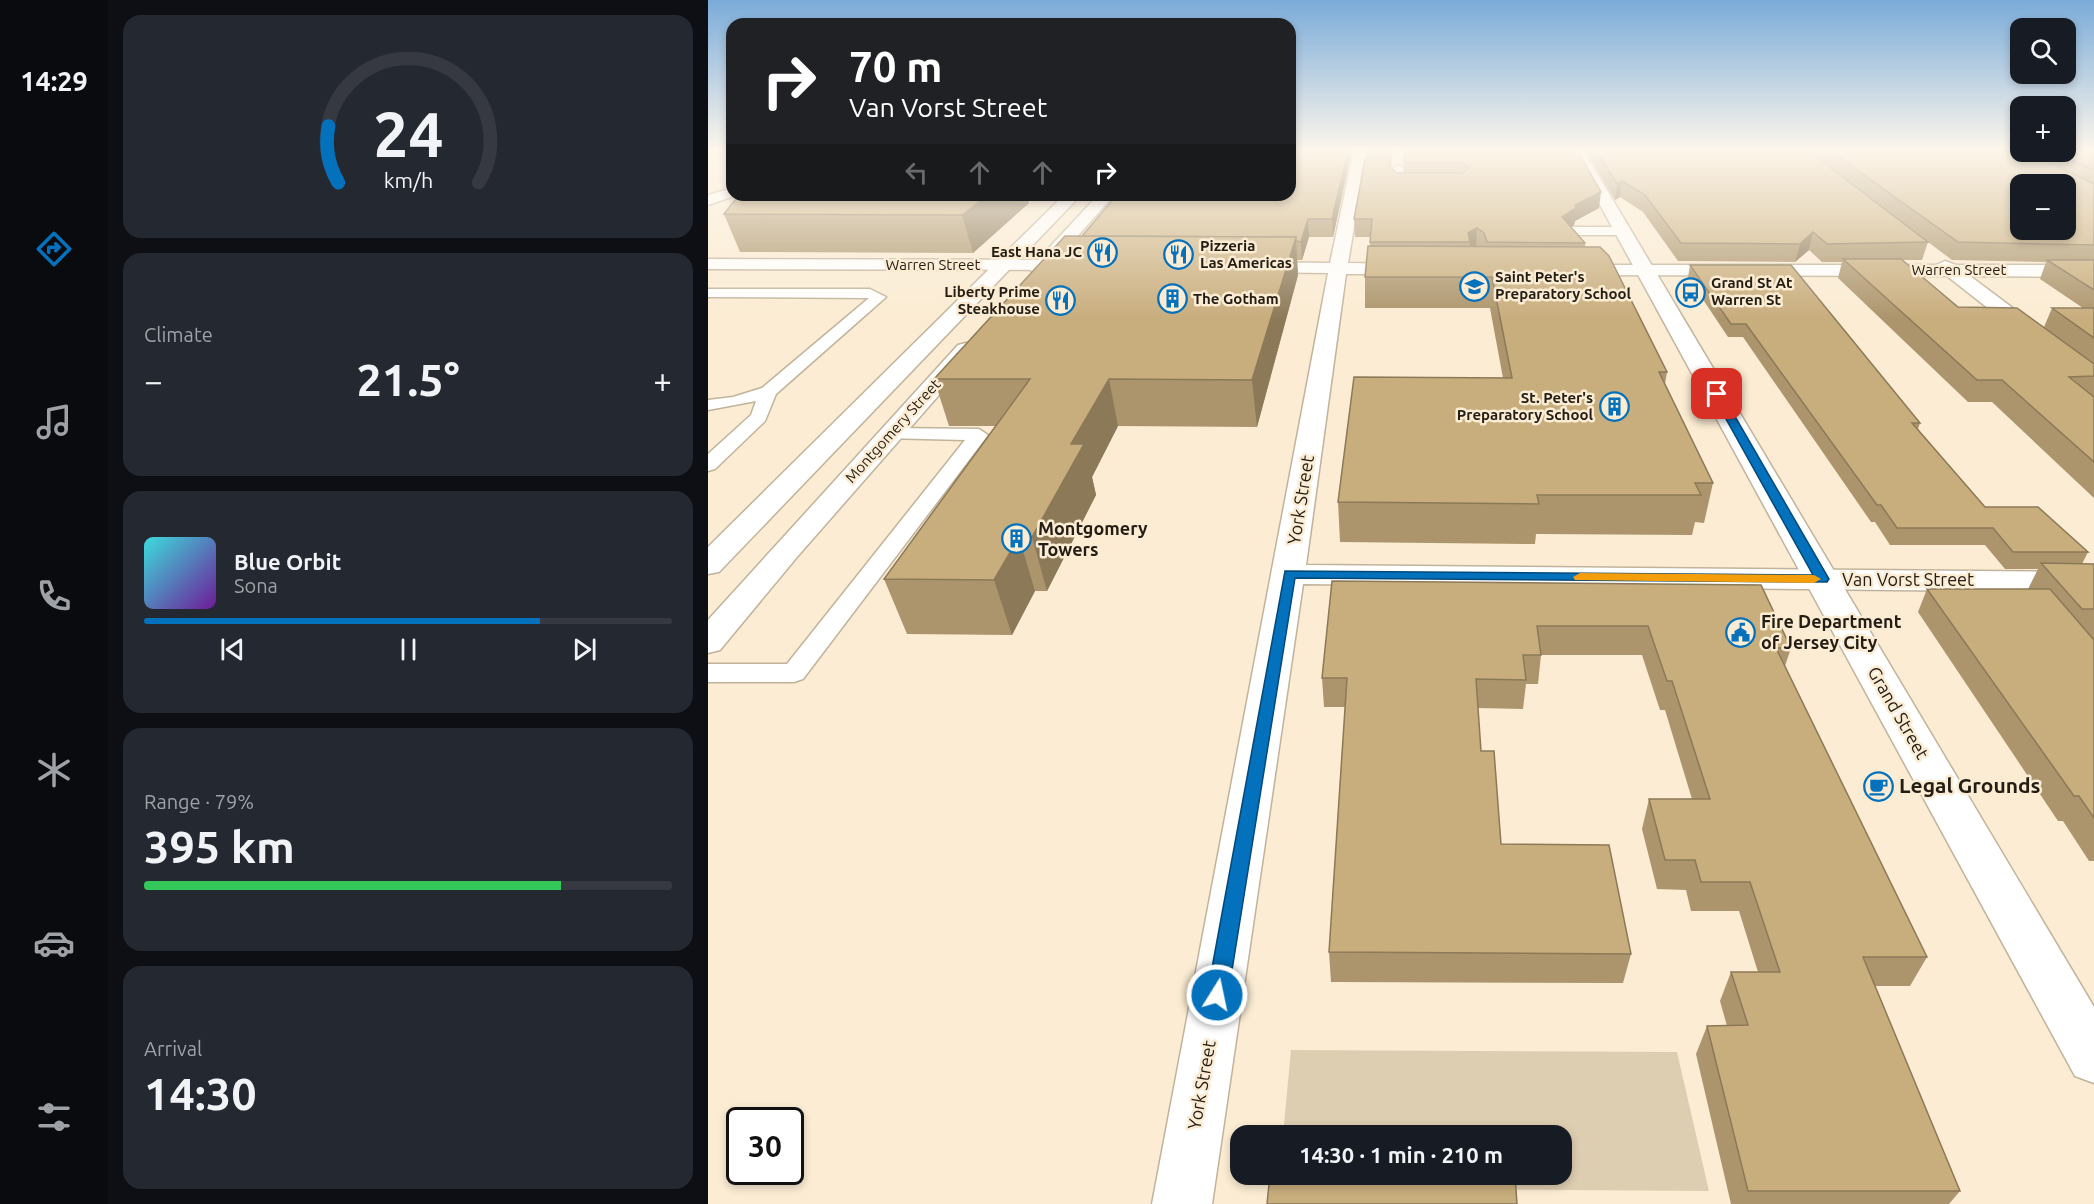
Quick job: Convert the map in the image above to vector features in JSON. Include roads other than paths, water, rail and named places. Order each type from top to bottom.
[{"type":"street","name":"Montgomery Street","points":[[712,551],[1062,206]]},
{"type":"street","points":[[1024,286],[1099,206]]},
{"type":"street","name":"York Street","points":[[1182,1204],[1289,574],[1338,268],[1362,206]]},
{"type":"street","name":"Grand Street","points":[[1609,206],[2094,1057]]},
{"type":"street","points":[[1929,254],[2094,380]]},
{"type":"street","name":"Warren Street","points":[[708,264],[1095,266]]},
{"type":"street","points":[[1234,267],[1425,269]]},
{"type":"street","name":"Warren Street","points":[[1550,269],[2094,271]]},
{"type":"street","name":"Montgomery Street","points":[[708,642],[786,550],[986,327]]},
{"type":"street","points":[[712,551],[786,550]]},
{"type":"street","name":"Van Vorst Street","points":[[1289,574],[2094,582]]},
{"type":"lane","points":[[1571,237],[1574,231],[1623,231]]},
{"type":"lane","points":[[708,294],[870,293],[879,297],[768,392],[735,402],[708,405]]},
{"type":"lane","points":[[708,465],[759,417],[768,392]]},
{"type":"lane","points":[[708,673],[794,672],[979,435],[891,434]]},
{"type":"place","name":"East Hana JC","points":[[1103,252]]},
{"type":"place","name":"Pizzeria Las Americas","points":[[1179,255]]},
{"type":"place","name":"Saint Peter's Preparatory School","points":[[1474,286]]},
{"type":"place","name":"Grand St At Warren St","points":[[1690,292]]},
{"type":"place","name":"The Gotham","points":[[1172,299]]},
{"type":"place","name":"Liberty Prime Steakhouse","points":[[1061,301]]},
{"type":"place","name":"St. Peter's Preparatory School","points":[[1614,407]]},
{"type":"place","name":"Montgomery Towers","points":[[1017,539]]},
{"type":"place","name":"Fire Department of Jersey City","points":[[1740,632]]},
{"type":"place","name":"Legal Grounds","points":[[1878,786]]}]
